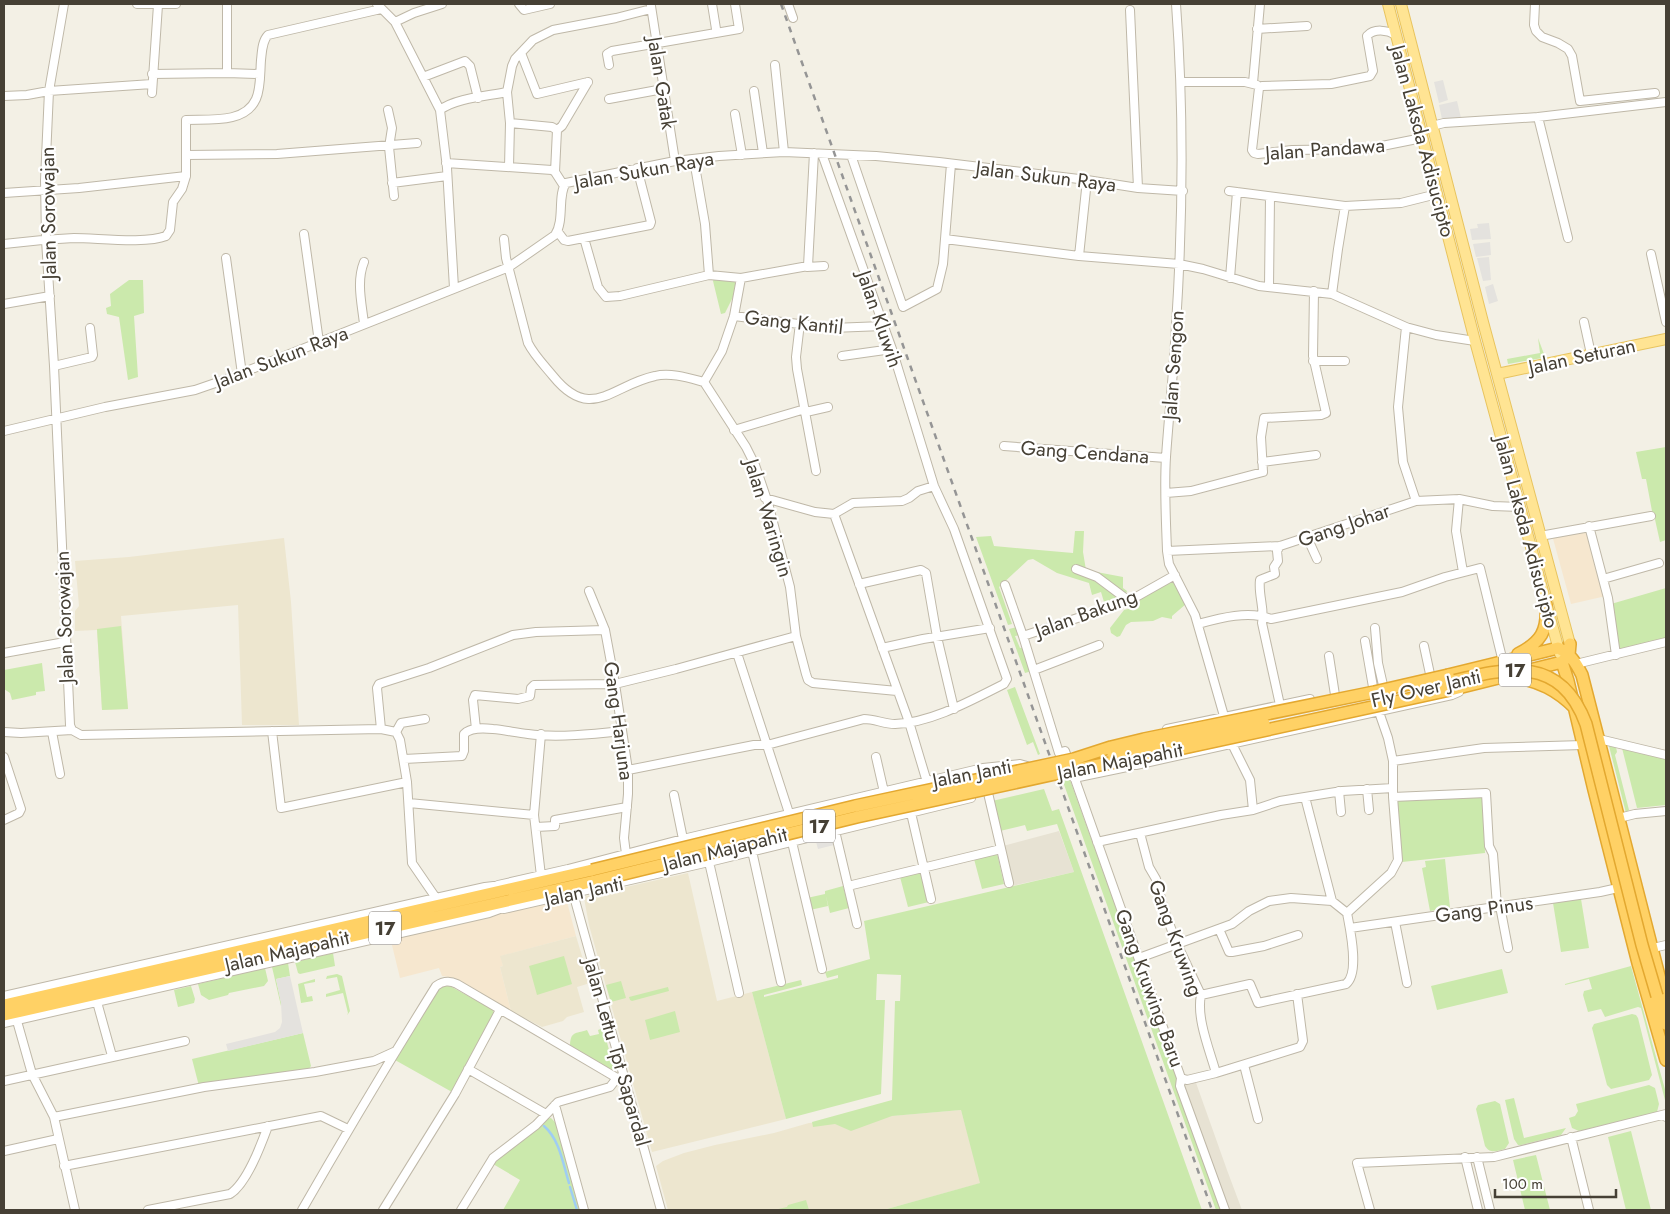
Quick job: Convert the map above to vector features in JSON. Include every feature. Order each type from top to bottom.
[{"type":"highway","points":[[1503,662],[1531,646],[1540,636],[1546,624],[1546,605]]},
{"type":"highway","points":[[1558,648],[1573,661]]},
{"type":"highway","name":"Jalan Majapahit","points":[[1071,762],[1111,747],[1144,739],[1374,692],[1558,648]]},
{"type":"highway","name":"17","points":[[1506,676],[1573,661]]},
{"type":"highway","name":"Jalan Laksda Adisucipto","points":[[1662,999],[1653,948],[1614,799],[1598,739],[1573,661],[1565,669],[1618,888],[1666,1060]]},
{"type":"highway","name":"Fly Over Janti","points":[[1145,748],[1375,700],[1494,672],[1518,670],[1543,675],[1568,692],[1579,707],[1586,724],[1642,945],[1662,999]]},
{"type":"highway","name":"17","points":[[1506,676],[1544,684],[1575,708]]},
{"type":"highway","name":"Jalan Majapahit","points":[[4,1005],[339,924],[526,891],[857,816],[1147,756],[1506,676]]},
{"type":"highway","name":"Jalan Majapahit","points":[[594,876],[855,806],[1145,748]]},
{"type":"highway","points":[[1597,803],[1591,766],[1593,756],[1598,756],[1600,760],[1614,799]]},
{"type":"highway","name":"Jalan Majapahit","points":[[4,1015],[143,987],[414,925],[526,891]]},
{"type":"highway","name":"17","points":[[1662,999],[1666,1024]]},
{"type":"main road","name":"Jalan Laksda Adisucipto","points":[[1388,4],[1475,341],[1558,648]]},
{"type":"main road","name":"Jalan Laksda Adisucipto","points":[[1400,4],[1573,661]]},
{"type":"main road","points":[[1438,198],[1451,198]]},
{"type":"main road","points":[[1442,212],[1454,209]]},
{"type":"main road","name":"Jalan Seturan","points":[[1497,374],[1666,339]]},
{"type":"main road","points":[[1519,503],[1530,495]]},
{"type":"main road","name":"Jalan Laksda Adisucipto","points":[[1540,536],[1546,543],[1573,661]]},
{"type":"street","name":"Jalan Sorowajan","points":[[64,4],[48,91],[46,240],[54,366],[69,721],[72,730]]},
{"type":"street","points":[[138,4],[176,4]]},
{"type":"street","points":[[226,74],[227,4]]},
{"type":"street","points":[[395,22],[414,13],[442,4]]},
{"type":"street","points":[[519,4],[524,10],[550,4]]},
{"type":"street","points":[[712,4],[716,29]]},
{"type":"street","points":[[609,65],[608,52],[739,28],[735,4]]},
{"type":"street","points":[[788,4],[793,18]]},
{"type":"street","name":"Jalan Sengon","points":[[1176,4],[1182,82],[1181,139],[1183,191],[1166,458],[1167,552],[1170,564],[1198,624],[1224,716]]},
{"type":"street","points":[[1253,83],[1260,4]]},
{"type":"street","points":[[1535,4],[1534,25],[1536,30],[1542,37],[1568,49],[1572,56],[1580,100],[1655,93]]},
{"type":"street","points":[[152,93],[158,5]]},
{"type":"street","points":[[510,167],[510,124],[507,92],[512,66],[521,53],[533,40],[553,30],[616,18],[651,6]]},
{"type":"street","name":"Jalan Gatak","points":[[651,6],[675,161]]},
{"type":"street","points":[[4,244],[72,238],[160,238],[166,236],[170,230],[173,202],[182,189],[186,176],[186,120],[229,118],[242,113],[252,106],[256,98],[264,43],[268,34],[379,7],[395,22],[440,110],[446,163],[454,288]]},
{"type":"street","points":[[1130,10],[1138,188]]},
{"type":"street","points":[[1258,29],[1307,26]]},
{"type":"street","points":[[1182,82],[1253,83],[1257,84],[1259,88],[1262,86],[1344,83],[1370,76],[1373,71],[1366,36],[1370,33],[1386,30],[1396,35]]},
{"type":"street","points":[[521,53],[537,94],[588,82],[562,126],[557,130],[555,172]]},
{"type":"street","points":[[423,77],[465,61],[470,66],[478,98]]},
{"type":"street","points":[[775,65],[784,152]]},
{"type":"street","points":[[152,74],[259,74]]},
{"type":"street","points":[[4,96],[152,84]]},
{"type":"street","name":"Jalan Pandawa","points":[[1259,88],[1252,150],[1254,154],[1292,150],[1368,149],[1422,138]]},
{"type":"street","points":[[609,99],[663,89]]},
{"type":"street","points":[[754,91],[763,154]]},
{"type":"street","points":[[440,110],[448,105],[507,92]]},
{"type":"street","points":[[1432,126],[1444,123],[1538,117],[1666,102]]},
{"type":"street","points":[[388,110],[392,128],[389,147],[394,196]]},
{"type":"street","points":[[735,114],[742,155]]},
{"type":"street","points":[[1538,117],[1568,238]]},
{"type":"street","points":[[510,124],[552,127],[557,130]]},
{"type":"street","points":[[186,155],[277,154],[389,147],[417,143]]},
{"type":"street","name":"Jalan Sukun Raya","points":[[4,431],[105,407],[203,388],[509,267],[549,242],[558,232],[566,183],[637,168],[709,157],[784,152],[851,155],[951,164],[1138,188],[1183,191]]},
{"type":"street","points":[[807,266],[818,154]]},
{"type":"street","name":"Jalan Kluwih","points":[[818,154],[884,326],[934,486],[954,529],[990,628]]},
{"type":"street","points":[[851,155],[903,307],[937,289],[943,264],[951,164]]},
{"type":"street","points":[[694,160],[705,224],[710,275]]},
{"type":"street","points":[[446,163],[552,170],[564,186]]},
{"type":"street","points":[[558,232],[564,240],[584,238],[651,224],[637,168]]},
{"type":"street","points":[[4,193],[186,176]]},
{"type":"street","points":[[392,183],[447,176]]},
{"type":"street","points":[[1079,256],[1087,180]]},
{"type":"street","points":[[1230,278],[1233,192],[1345,206],[1401,203],[1438,198]]},
{"type":"street","points":[[1269,287],[1270,197]]},
{"type":"street","points":[[1332,294],[1345,206]]},
{"type":"street","points":[[304,234],[319,342]]},
{"type":"street","points":[[584,238],[598,287],[606,297],[620,296],[710,275],[741,278],[807,266],[824,266]]},
{"type":"street","points":[[504,239],[524,331],[532,352],[567,391],[584,400],[596,399],[656,375],[704,382],[722,351],[734,316],[741,278]]},
{"type":"street","points":[[945,239],[1079,256],[1179,264],[1269,287],[1332,294],[1406,326],[1436,335],[1475,341]]},
{"type":"street","points":[[1651,254],[1666,322]]},
{"type":"street","points":[[226,258],[242,374]]},
{"type":"street","points":[[364,262],[360,274],[364,324]]},
{"type":"street","points":[[1166,493],[1190,491],[1262,472],[1261,437],[1264,418],[1321,415],[1326,413],[1314,361],[1314,291]]},
{"type":"street","points":[[4,304],[50,296]]},
{"type":"street","name":"Gang Kantil","points":[[734,316],[832,328],[884,326]]},
{"type":"street","points":[[1584,322],[1591,354]]},
{"type":"street","points":[[800,323],[796,357],[816,471]]},
{"type":"street","points":[[1406,326],[1398,407],[1399,425],[1403,462],[1416,501]]},
{"type":"street","points":[[54,366],[92,357],[90,328]]},
{"type":"street","points":[[842,356],[892,349]]},
{"type":"street","points":[[1314,361],[1345,361]]},
{"type":"street","name":"Jalan Waringin","points":[[704,382],[755,465],[790,587],[796,636],[808,680],[813,683],[898,691]]},
{"type":"street","points":[[734,430],[805,411],[828,407]]},
{"type":"street","name":"Gang Cendana","points":[[1004,446],[1166,458]]},
{"type":"street","points":[[1262,462],[1316,455]]},
{"type":"street","points":[[765,498],[815,512],[834,514],[853,503],[902,501],[918,491],[934,486]]},
{"type":"street","points":[[1459,499],[1456,531],[1463,572]]},
{"type":"street","name":"Gang Johar","points":[[1167,552],[1280,546],[1300,541],[1416,501],[1459,499],[1492,506],[1519,503]]},
{"type":"street","points":[[834,514],[909,722],[927,782]]},
{"type":"street","points":[[1540,536],[1651,516]]},
{"type":"street","points":[[1590,526],[1608,598],[1616,655]]},
{"type":"street","points":[[1307,537],[1317,559]]},
{"type":"street","points":[[1280,546],[1277,551],[1278,561],[1274,567],[1275,574],[1260,580],[1258,589],[1263,616],[1262,623],[1280,705]]},
{"type":"street","points":[[1603,579],[1659,563]]},
{"type":"street","points":[[1198,624],[1238,616],[1263,616],[1271,619],[1370,600],[1480,568],[1503,662]]},
{"type":"street","points":[[1076,569],[1097,577],[1129,601]]},
{"type":"street","points":[[859,584],[924,570],[937,638],[954,709]]},
{"type":"street","name":"Jalan Bakung","points":[[1023,636],[1129,601],[1175,575]]},
{"type":"street","points":[[1005,585],[1034,670],[1098,645]]},
{"type":"street","name":"Gang Harjuna","points":[[590,591],[605,630],[628,770],[624,838],[626,854]]},
{"type":"street","points":[[628,770],[767,745],[864,720],[871,719],[893,724],[909,722],[954,709],[1006,681],[1007,678],[990,628],[882,648]]},
{"type":"street","points":[[1375,628],[1378,663],[1383,685]]},
{"type":"street","points":[[381,729],[377,688],[382,682],[429,668],[513,635],[536,632],[605,630]]},
{"type":"street","points":[[476,729],[474,696],[518,700],[530,696],[531,688],[534,684],[615,684],[796,636]]},
{"type":"street","points":[[1365,640],[1373,687]]},
{"type":"street","points":[[4,653],[65,642]]},
{"type":"street","points":[[1573,661],[1616,655],[1666,642]]},
{"type":"street","points":[[1424,646],[1430,674]]},
{"type":"street","points":[[737,653],[789,814]]},
{"type":"street","points":[[1329,656],[1335,695]]},
{"type":"street","points":[[1071,762],[1130,737],[1224,716],[1383,685],[1446,670],[1476,668]]},
{"type":"street","name":"Gang Kruwing Baru","points":[[1034,670],[1059,753],[1065,751],[1071,762],[1074,778],[1182,1078],[1180,1086],[1224,1210]]},
{"type":"street","points":[[1074,778],[1452,695],[1481,682]]},
{"type":"street","points":[[1307,700],[1313,727]]},
{"type":"street","points":[[1347,913],[1391,873],[1398,860],[1393,797],[1393,761],[1388,738],[1379,712]]},
{"type":"street","points":[[396,732],[401,723],[425,719]]},
{"type":"street","points":[[4,732],[72,730],[80,735],[381,729],[396,732]]},
{"type":"street","points":[[404,760],[462,756],[464,751],[464,734],[469,730],[476,729],[541,734],[594,734],[622,731]]},
{"type":"street","points":[[272,731],[280,808],[407,782]]},
{"type":"street","points":[[52,732],[60,774]]},
{"type":"street","points":[[396,732],[400,740],[407,782],[412,863],[436,898]]},
{"type":"street","points":[[541,734],[534,815],[541,876]]},
{"type":"street","points":[[1130,737],[1124,740],[1122,744],[1123,754],[1130,762],[1136,765]]},
{"type":"street","points":[[1598,739],[1666,755]]},
{"type":"street","points":[[1232,744],[1250,780],[1253,810]]},
{"type":"street","points":[[1393,761],[1484,748],[1583,745]]},
{"type":"street","points":[[876,756],[884,792]]},
{"type":"street","points":[[4,757],[21,809],[19,813],[4,820]]},
{"type":"street","points":[[1071,762],[1136,765]]},
{"type":"street","name":"Jalan Janti","points":[[414,925],[504,909],[911,813],[998,790],[1022,778],[1029,769],[1027,766],[1020,764],[983,768],[835,802],[541,876],[498,885]]},
{"type":"street","points":[[983,768],[993,778],[992,786],[988,793],[1008,883]]},
{"type":"street","points":[[1098,842],[1221,815],[1253,810],[1280,801],[1339,791],[1393,788]]},
{"type":"street","points":[[1367,789],[1369,810]]},
{"type":"street","points":[[1339,791],[1341,812]]},
{"type":"street","points":[[1393,797],[1486,793],[1489,846],[1508,948]]},
{"type":"street","points":[[674,795],[683,839]]},
{"type":"street","points":[[1305,797],[1332,901]]},
{"type":"street","points":[[835,802],[838,831],[857,924]]},
{"type":"street","points":[[409,803],[534,815]]},
{"type":"street","points":[[536,827],[555,826],[555,820],[627,807]]},
{"type":"street","points":[[1619,818],[1635,814],[1666,811]]},
{"type":"street","points":[[911,813],[932,899]]},
{"type":"street","name":"Gang Kruwing","points":[[1140,833],[1149,867],[1156,879],[1164,910],[1177,944],[1201,995],[1199,1002],[1202,1019],[1216,1073]]},
{"type":"street","points":[[792,842],[822,969]]},
{"type":"street","points":[[848,886],[1001,849]]},
{"type":"street","points":[[752,851],[781,982]]},
{"type":"street","points":[[709,862],[738,993]]},
{"type":"street","points":[[4,996],[339,924],[436,898],[498,885],[526,891]]},
{"type":"street","name":"Gang Pinus","points":[[1350,928],[1618,888]]},
{"type":"street","points":[[504,909],[526,891]]},
{"type":"street","name":"Jalan Lettu Tpt Sapardal","points":[[573,893],[620,1077],[661,1210]]},
{"type":"street","points":[[1139,958],[1232,924],[1249,912],[1269,902],[1291,898],[1332,901],[1347,913],[1353,962],[1352,976],[1346,984],[1258,1003],[1250,984],[1201,995]]},
{"type":"street","points":[[1396,922],[1407,983]]},
{"type":"street","points":[[1218,929],[1229,952],[1264,946],[1298,936]]},
{"type":"street","points":[[1653,948],[1666,945]]},
{"type":"street","points":[[302,1210],[348,1130],[436,986],[440,983],[453,982],[620,1077],[610,1087],[561,1100],[555,1105],[536,1125],[493,1158],[461,1210]]},
{"type":"street","points":[[4,1024],[97,1002],[143,987]]},
{"type":"street","points":[[1182,1078],[1187,1080],[1216,1073],[1287,1052],[1302,1045],[1297,994]]},
{"type":"street","points":[[97,1002],[112,1056]]},
{"type":"street","points":[[383,1210],[455,1094],[500,1010]]},
{"type":"street","points":[[17,1020],[32,1074],[54,1117],[75,1210]]},
{"type":"street","points":[[4,1081],[185,1041]]},
{"type":"street","points":[[54,1117],[204,1087],[314,1072],[374,1061],[396,1051]]},
{"type":"street","points":[[1244,1065],[1258,1119]]},
{"type":"street","points":[[468,1069],[546,1114]]},
{"type":"street","points":[[555,1105],[584,1210]]},
{"type":"street","points":[[1370,1210],[1357,1163],[1494,1157],[1666,1114],[1666,1117]]},
{"type":"street","points":[[64,1166],[322,1116],[348,1130]]},
{"type":"street","points":[[148,1210],[230,1194],[235,1191],[255,1158],[268,1126]]},
{"type":"street","points":[[1571,1137],[1589,1210]]},
{"type":"street","points":[[4,1151],[58,1139]]},
{"type":"street","points":[[1477,1157],[1490,1210]]},
{"type":"street","points":[[1465,1158],[1478,1210]]},
{"type":"shaded area","points":[[1443,80],[1448,100],[1439,103],[1434,82]]},
{"type":"shaded area","points":[[1457,101],[1461,118],[1442,119],[1439,105]]},
{"type":"shaded area","points":[[1489,223],[1491,239],[1472,240],[1470,229],[1478,228],[1477,224]]},
{"type":"shaded area","points":[[1490,242],[1491,255],[1476,257],[1473,244]]},
{"type":"shaded area","points":[[1489,257],[1491,280],[1483,281],[1477,258]]},
{"type":"shaded area","points":[[1493,284],[1498,301],[1489,304],[1485,287]]},
{"type":"shaded area","points":[[1589,529],[1606,596],[1571,604],[1552,535]]},
{"type":"shaded area","points":[[284,538],[291,602],[299,725],[242,725],[238,605],[121,616],[128,709],[102,710],[97,630],[75,631],[75,611],[79,606],[75,561],[129,557]]},
{"type":"shaded area","points":[[1059,831],[1074,872],[1012,886],[1003,846]]},
{"type":"shaded area","points":[[831,834],[834,845],[818,849],[815,838]]},
{"type":"shaded area","points":[[688,873],[717,1001],[752,992],[786,1119],[652,1152],[589,925],[584,898]]},
{"type":"shaded area","points":[[566,898],[576,936],[501,956],[503,966],[500,967],[511,1011],[455,978],[442,976],[439,968],[400,978],[390,937]]},
{"type":"shaded area","points":[[576,936],[590,983],[577,987],[584,1012],[542,1027],[511,1011],[500,967],[503,966],[500,956]]},
{"type":"shaded area","points":[[290,976],[303,1033],[228,1051],[226,1044],[275,1032],[280,1028],[282,1022],[281,1003],[276,979]]},
{"type":"shaded area","points":[[1195,1080],[1242,1210],[1227,1210],[1182,1085]]},
{"type":"shaded area","points":[[961,1110],[981,1183],[887,1210],[668,1210],[656,1166],[663,1161],[684,1153],[774,1133],[809,1123]]},
{"type":"green space","points":[[715,277],[736,279],[733,297],[725,313],[721,314],[713,281]]},
{"type":"green space","points":[[129,280],[143,280],[144,313],[134,316],[138,377],[128,380],[119,317],[107,314],[106,308],[111,306],[110,294]]},
{"type":"green space","points":[[1538,338],[1544,354],[1542,358],[1508,364],[1507,359],[1540,353]]},
{"type":"green space","points":[[1666,447],[1666,540],[1660,542],[1646,479],[1642,479],[1636,452]]},
{"type":"green space","points":[[1075,531],[1084,531],[1083,552],[1086,570],[1123,577],[1123,588],[1127,591],[1123,601],[1117,604],[1114,599],[1104,602],[1101,592],[1092,595],[1089,583],[1057,573],[1033,559],[1028,560],[999,587],[1012,624],[1008,625],[976,537],[991,536],[994,546],[1073,553]]},
{"type":"green space","points":[[1174,578],[1186,604],[1172,616],[1172,619],[1162,617],[1153,621],[1131,622],[1126,625],[1120,636],[1117,637],[1111,633],[1110,628],[1124,610],[1132,608],[1139,603],[1140,599]]},
{"type":"green space","points":[[1666,588],[1666,643],[1617,654],[1611,604]]},
{"type":"green space","points":[[121,626],[128,709],[102,710],[97,629]]},
{"type":"green space","points":[[1017,627],[1020,635],[1015,636],[1020,648],[1024,647],[1032,671],[1025,673],[1009,629]]},
{"type":"green space","points":[[42,663],[45,691],[12,700],[10,693],[4,689],[4,670]]},
{"type":"green space","points":[[1015,687],[1040,754],[1038,755],[1033,742],[1027,745],[1007,690]]},
{"type":"green space","points":[[1609,746],[1616,747],[1617,752],[1615,755],[1629,810],[1626,813]]},
{"type":"green space","points":[[1622,748],[1666,759],[1666,805],[1637,808]]},
{"type":"green space","points":[[1069,777],[1179,1083],[1222,1210],[1216,1210],[1062,779]]},
{"type":"green space","points":[[1044,789],[1052,811],[1059,809],[1202,1210],[887,1210],[980,1183],[961,1110],[892,1116],[851,1131],[835,1124],[813,1127],[812,1122],[892,1100],[895,1001],[900,1001],[901,975],[877,974],[876,1000],[885,1000],[881,1094],[786,1119],[752,992],[801,980],[802,985],[764,995],[764,997],[838,978],[838,975],[827,978],[825,972],[870,959],[864,921],[1074,872],[1057,824],[1027,831],[1025,825],[1000,831],[992,801]]},
{"type":"green space","points":[[1483,797],[1485,853],[1402,862],[1397,801]]},
{"type":"green space","points":[[997,853],[1004,884],[982,889],[974,859]]},
{"type":"green space","points":[[1445,859],[1450,908],[1430,911],[1422,868],[1426,867],[1425,861]]},
{"type":"green space","points":[[922,872],[929,902],[908,907],[900,877]]},
{"type":"green space","points":[[843,886],[849,908],[830,913],[826,896],[828,906],[810,910],[807,898],[825,894],[825,891]]},
{"type":"green space","points":[[1581,899],[1589,948],[1561,952],[1553,903]]},
{"type":"green space","points":[[333,953],[335,966],[298,973],[295,962]]},
{"type":"green space","points":[[564,956],[572,984],[537,995],[529,966]]},
{"type":"green space","points":[[288,963],[290,976],[276,979],[281,1006],[272,967]]},
{"type":"green space","points":[[1631,966],[1666,1093],[1666,1104],[1641,1008],[1638,1007],[1605,1017],[1601,1009],[1588,1012],[1583,995],[1584,991],[1592,989],[1589,979],[1565,985]]},
{"type":"green space","points":[[265,968],[268,981],[264,986],[229,993],[228,995],[209,1000],[201,995],[198,984]]},
{"type":"green space","points":[[1502,969],[1508,993],[1437,1010],[1431,986]]},
{"type":"green space","points":[[337,974],[342,976],[350,1011],[347,1015],[343,993],[326,997],[326,994],[340,990],[337,977],[326,979],[327,976]]},
{"type":"green space","points":[[315,979],[315,982],[304,984],[307,997],[312,996],[313,1001],[301,1003],[298,984]]},
{"type":"green space","points":[[621,981],[626,998],[611,1002],[606,985]]},
{"type":"green space","points":[[448,985],[492,1009],[495,1014],[452,1092],[395,1060],[440,987]]},
{"type":"green space","points":[[191,986],[195,999],[194,1003],[178,1007],[174,990]]},
{"type":"green space","points":[[668,987],[669,991],[632,1001],[629,997]]},
{"type":"green space","points":[[675,1011],[680,1032],[650,1040],[645,1020]]},
{"type":"green space","points":[[1632,1014],[1638,1018],[1652,1075],[1649,1080],[1611,1089],[1607,1085],[1592,1028],[1594,1024]]},
{"type":"green space","points":[[603,1028],[614,1068],[612,1071],[570,1045],[571,1037],[574,1034],[587,1030],[590,1036],[599,1034],[598,1030]]},
{"type":"green space","points":[[303,1033],[311,1066],[308,1070],[200,1090],[192,1059]]},
{"type":"green space","points":[[1649,1085],[1655,1088],[1659,1104],[1657,1112],[1579,1131],[1572,1128],[1569,1118],[1575,1116],[1578,1111],[1576,1104]]},
{"type":"green space","points":[[1514,1098],[1524,1138],[1566,1128],[1561,1135],[1518,1145],[1514,1139],[1505,1100]]},
{"type":"green space","points":[[1495,1101],[1500,1104],[1509,1143],[1505,1149],[1494,1151],[1487,1149],[1485,1146],[1476,1109],[1478,1105]]},
{"type":"green space","points":[[551,1118],[558,1125],[582,1210],[503,1210],[520,1180],[493,1164],[546,1119]]},
{"type":"green space","points":[[1631,1131],[1651,1210],[1626,1210],[1608,1137]]},
{"type":"green space","points":[[1536,1155],[1550,1210],[1525,1210],[1513,1160]]},
{"type":"green space","points":[[806,1200],[809,1210],[774,1210],[787,1207],[788,1205]]},
{"type":"waterway","points":[[544,1126],[554,1138],[563,1160],[569,1183]]},
{"type":"waterway","points":[[570,1187],[577,1210]]},
{"type":"railway","points":[[781,4],[1212,1210]]}]
